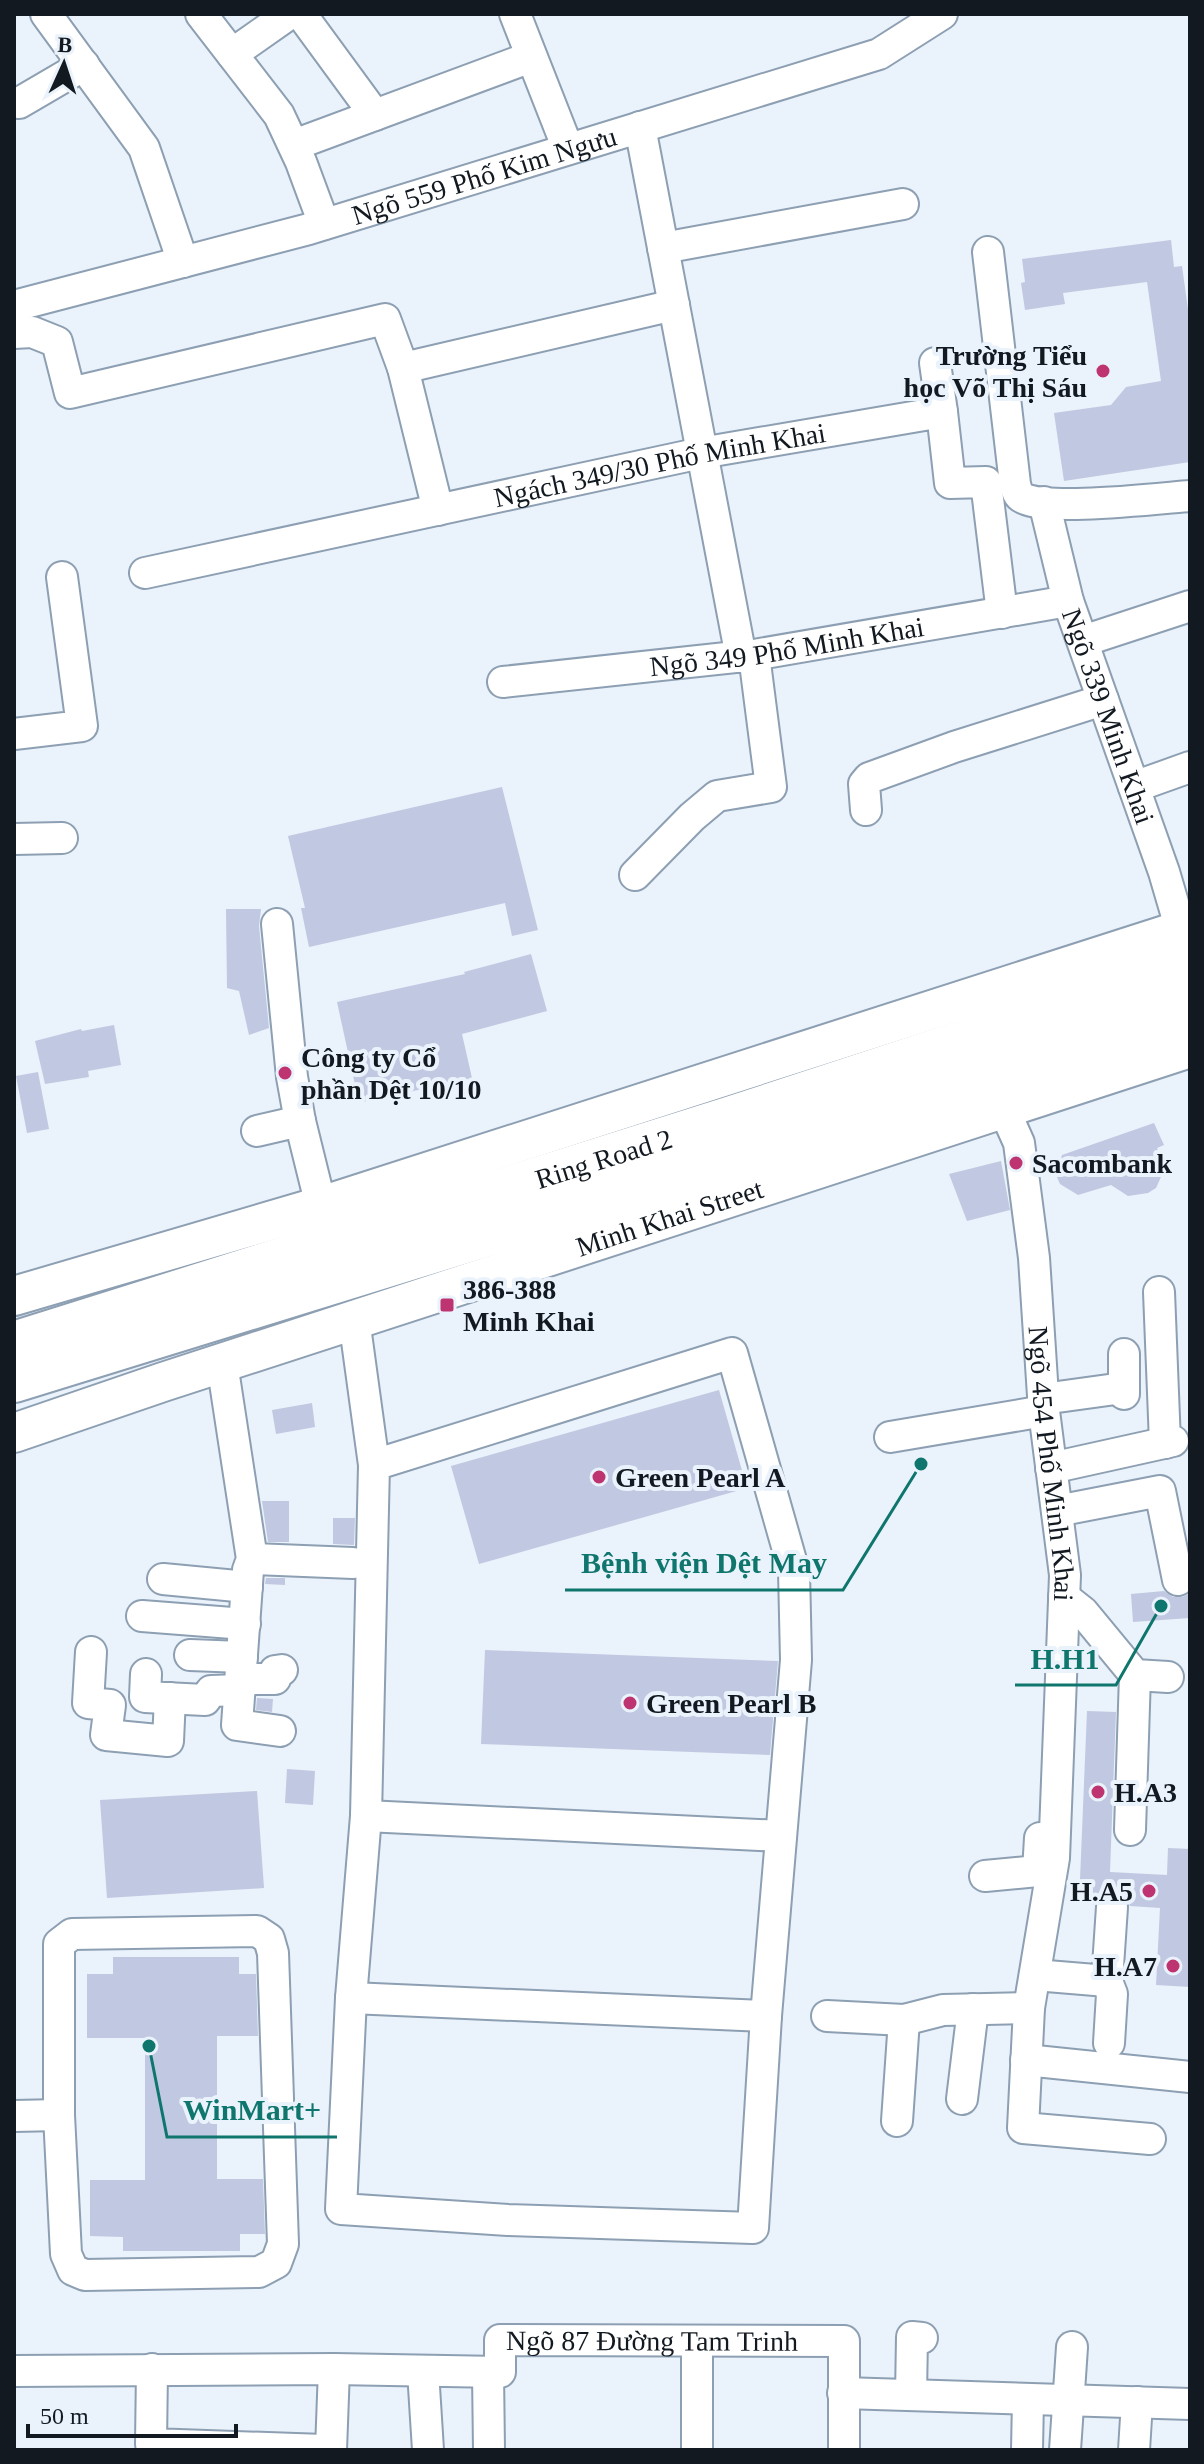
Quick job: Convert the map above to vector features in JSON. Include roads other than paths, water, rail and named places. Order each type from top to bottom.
[{"type":"highway","name":"Ring Road 2","points":[[14,1344],[729,1119],[1188,947]]},
{"type":"highway","name":"Ring Road 2","points":[[14,1380],[578,1206],[1190,1010]]},
{"type":"main road","points":[[14,1296],[1188,947]]},
{"type":"main road","name":"Minh Khai Street","points":[[17,1434],[354,1319],[1190,1048]]},
{"type":"street","points":[[46,14],[144,148],[183,262]]},
{"type":"street","points":[[201,14],[279,115],[294,145],[324,224]]},
{"type":"street","points":[[232,54],[289,14]]},
{"type":"street","points":[[301,14],[375,115]]},
{"type":"street","points":[[515,14],[568,149]]},
{"type":"street","name":"Ngõ 559 Phố Kim Ngưu","points":[[14,306],[324,224],[879,54],[942,14]]},
{"type":"street","points":[[294,145],[531,57]]},
{"type":"street","points":[[19,103],[84,65]]},
{"type":"street","points":[[635,875],[717,796],[771,787],[748,656],[701,453],[640,127]]},
{"type":"street","points":[[663,248],[903,204]]},
{"type":"street","points":[[988,252],[1015,484],[1020,496],[1029,501],[1070,505],[1190,496]]},
{"type":"street","points":[[403,368],[674,305]]},
{"type":"street","points":[[14,333],[32,332],[57,342],[70,393],[385,319],[403,368],[438,510]]},
{"type":"street","points":[[935,363],[950,483],[986,482],[1002,613]]},
{"type":"street","name":"Ngách 349/30 Phố Minh Khai","points":[[145,573],[701,453],[942,412]]},
{"type":"street","name":"Ngõ 339 Minh Khai","points":[[1044,502],[1068,601],[1188,947]]},
{"type":"street","points":[[14,734],[82,726],[62,577]]},
{"type":"street","name":"Ngõ 349 Phố Minh Khai","points":[[503,682],[748,656],[1068,601]]},
{"type":"street","points":[[1083,641],[1190,606]]},
{"type":"street","points":[[866,810],[864,784],[869,778],[954,747],[1103,700]]},
{"type":"street","points":[[1134,787],[1190,767]]},
{"type":"street","points":[[14,839],[62,838]]},
{"type":"street","points":[[277,924],[292,1077],[321,1206]]},
{"type":"street","name":"Ngõ 454 Phố Minh Khai","points":[[1003,1107],[1019,1143],[1034,1258],[1043,1405],[1064,1586],[1054,1858],[1029,2008],[1023,2128],[1150,2139]]},
{"type":"street","points":[[257,1131],[300,1121]]},
{"type":"street","points":[[1051,1468],[1169,1442],[1159,1292]]},
{"type":"street","points":[[354,1319],[374,1465],[366,1816],[351,1998],[341,2209],[508,2220],[753,2228],[766,2016],[796,1660],[794,1571],[732,1353],[374,1465]]},
{"type":"street","points":[[890,1437],[1124,1391],[1124,1354]]},
{"type":"street","points":[[222,1363],[249,1573],[237,1725],[280,1731]]},
{"type":"street","points":[[1057,1511],[1160,1491],[1178,1580]]},
{"type":"street","points":[[163,1579],[353,1563]]},
{"type":"street","points":[[985,1876],[1038,1871],[1053,1592],[1064,1586],[1135,1675],[1130,1830]]},
{"type":"street","points":[[142,1616],[245,1624]]},
{"type":"street","points":[[91,1652],[88,1703],[110,1705],[106,1735],[168,1741],[170,1698]]},
{"type":"street","points":[[190,1655],[241,1675],[275,1679],[275,1671],[282,1670]]},
{"type":"street","points":[[146,1674],[145,1697],[205,1700],[211,1691],[241,1675]]},
{"type":"street","points":[[1135,1675],[1168,1677]]},
{"type":"street","points":[[366,1816],[781,1836]]},
{"type":"street","points":[[1109,2043],[1112,1994],[1107,1981],[1112,1907]]},
{"type":"street","points":[[257,1931],[269,1939],[273,1953],[283,2244],[276,2263],[259,2272],[85,2275],[73,2270],[66,2254],[59,2115],[59,1944],[62,1940],[72,1934],[257,1931]]},
{"type":"street","points":[[1035,1975],[1107,1981]]},
{"type":"street","points":[[351,1998],[766,2016]]},
{"type":"street","points":[[827,2016],[904,2020],[943,2010],[1029,2008]]},
{"type":"street","points":[[962,2099],[973,2009]]},
{"type":"street","points":[[897,2121],[904,2020]]},
{"type":"street","points":[[1026,2060],[1190,2077]]},
{"type":"street","points":[[14,2116],[59,2115]]},
{"type":"street","points":[[911,2395],[912,2337],[922,2338]]},
{"type":"street","name":"Ngõ 87 Đường Tam Trinh","points":[[14,2371],[334,2369],[494,2372],[500,2340],[844,2341],[843,2393]]},
{"type":"street","points":[[697,2341],[697,2450]]},
{"type":"street","points":[[1065,2450],[1072,2347]]},
{"type":"street","points":[[152,2369],[151,2444],[324,2450]]},
{"type":"street","points":[[331,2450],[334,2369]]},
{"type":"street","points":[[423,2371],[428,2450]]},
{"type":"street","points":[[489,2450],[494,2372]]},
{"type":"street","points":[[844,2450],[843,2393],[1190,2404]]},
{"type":"street","points":[[1027,2450],[1028,2399]]},
{"type":"street","points":[[1134,2450],[1137,2402]]},
{"type":"place","name":"Trường Tiểu học Võ Thị Sáu","points":[[1103,371]]},
{"type":"place","name":"Công ty Cổ phần Dệt 10/10","points":[[285,1073]]},
{"type":"place","name":"Sacombank","points":[[1016,1163]]},
{"type":"place","name":"386-388 Minh Khai","points":[[447,1305]]},
{"type":"place","name":"Bệnh viện Dệt May","points":[[921,1464]]},
{"type":"place","name":"Green Pearl A","points":[[599,1477]]},
{"type":"place","name":"H.H1","points":[[1161,1606]]},
{"type":"place","name":"Green Pearl B","points":[[630,1703]]},
{"type":"place","name":"H.A3","points":[[1098,1792]]},
{"type":"place","name":"H.A5","points":[[1149,1891]]},
{"type":"place","name":"H.A7","points":[[1173,1966]]},
{"type":"place","name":"WinMart+","points":[[149,2046]]}]
